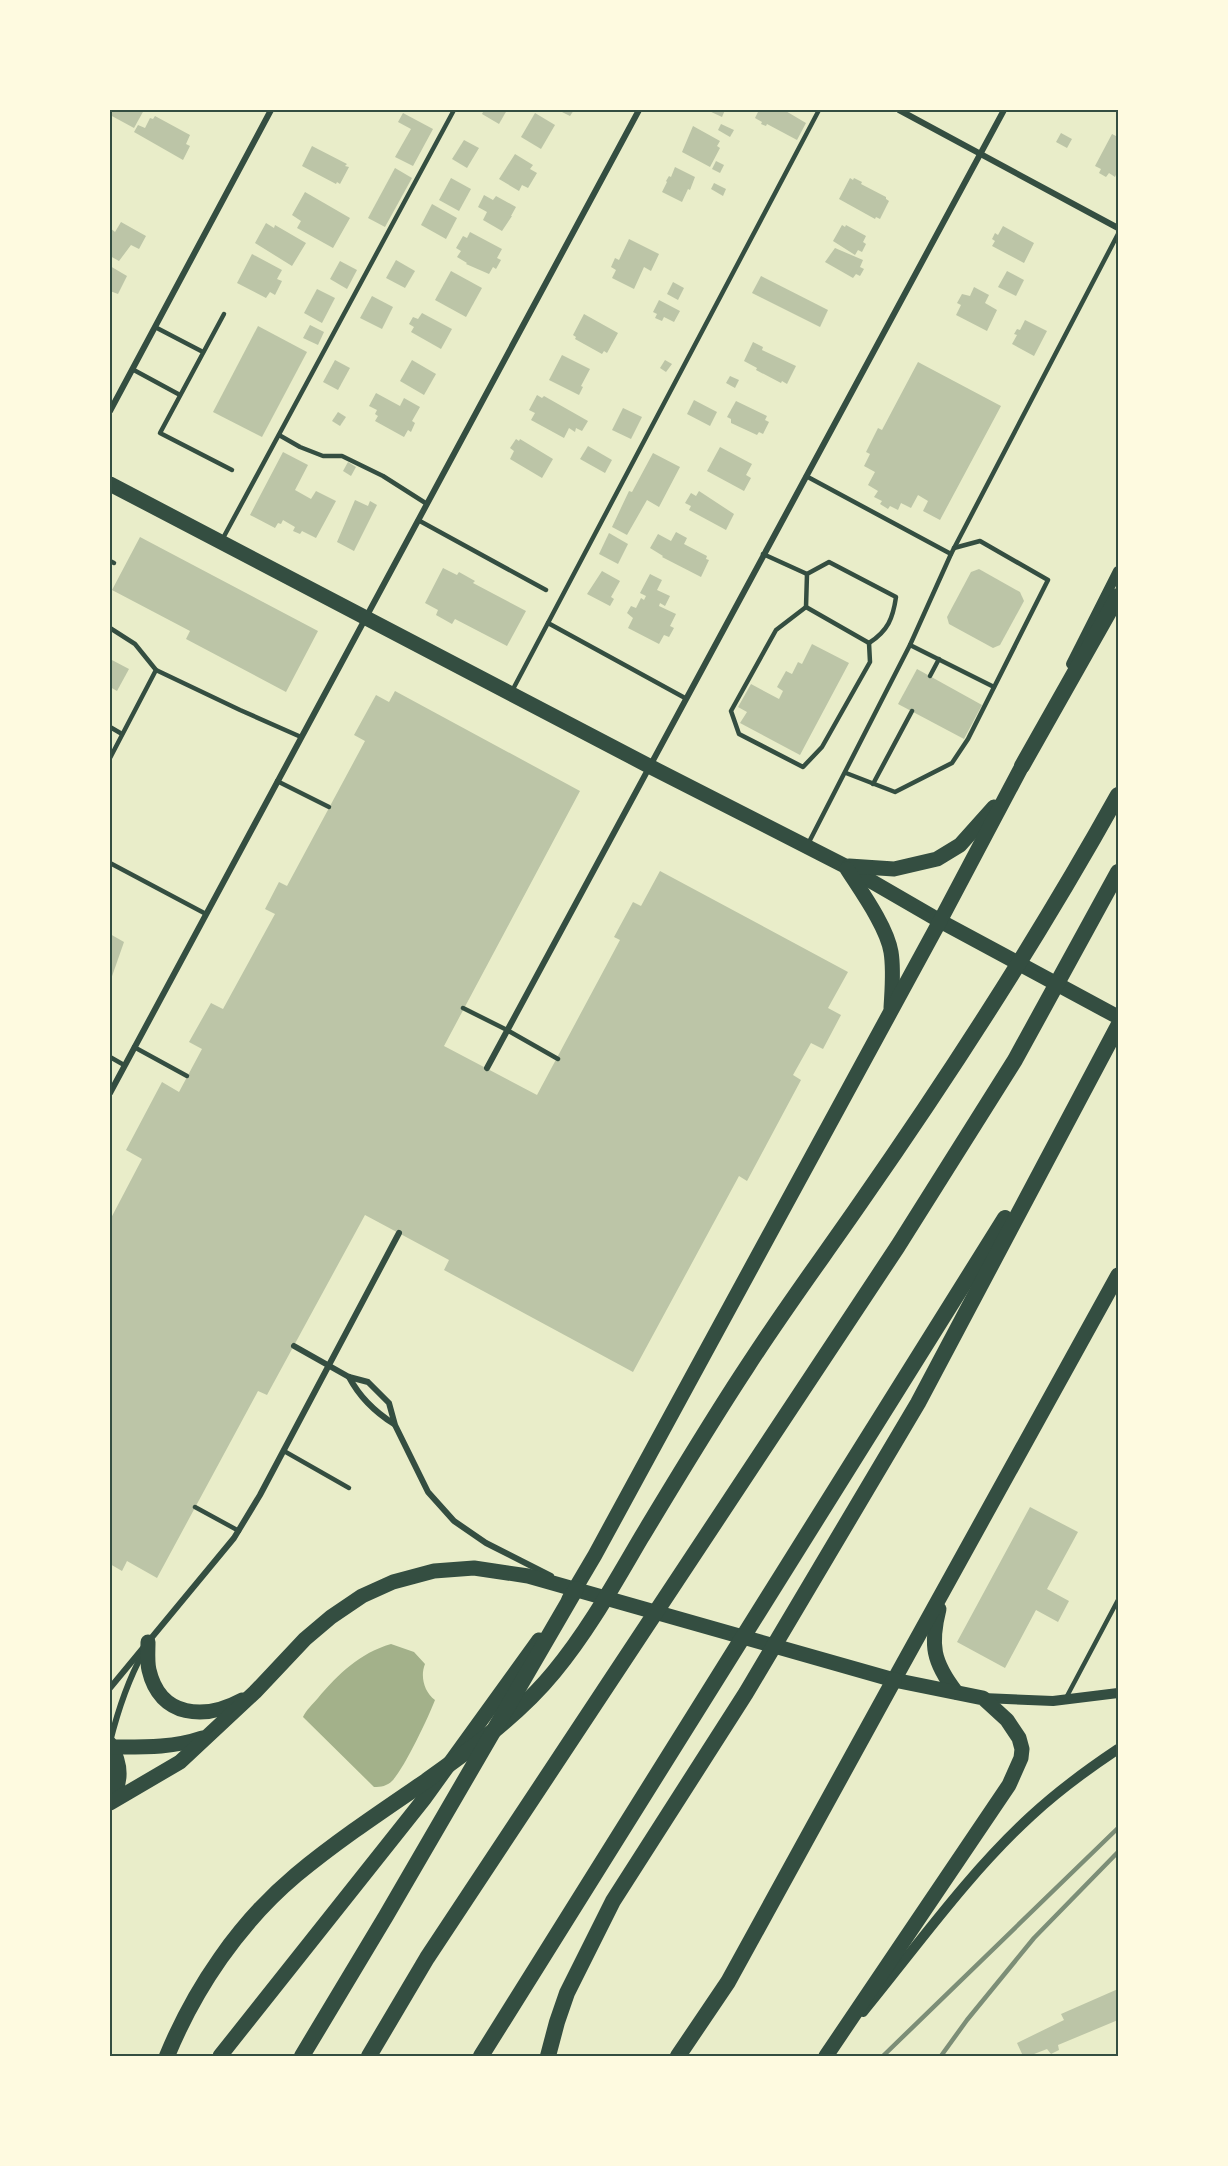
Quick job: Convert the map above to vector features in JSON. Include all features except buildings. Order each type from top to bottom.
[{"type":"highway","points":[[1022,766],[1119,596]]},
{"type":"highway","points":[[167,2056],[201,1986],[258,1913],[293,1878],[326,1851],[495,1731],[524,1706],[553,1674],[582,1636],[717,1411],[791,1299],[860,1205],[974,1035],[1079,865],[1119,795]]},
{"type":"highway","points":[[369,2056],[427,1958],[898,1246],[1015,1060],[1115,879]]},
{"type":"highway","points":[[548,2056],[567,1993],[613,1901],[746,1693],[918,1403],[1119,1026]]},
{"type":"highway","points":[[481,2056],[1083,1093]]},
{"type":"highway","points":[[305,2051],[576,1589]]},
{"type":"highway","points":[[678,2056],[728,1982],[894,1680]]},
{"type":"main road","points":[[110,484],[648,766],[845,866],[940,921],[1119,1017]]},
{"type":"main road","points":[[220,2056],[424,1799],[576,1589],[1022,766]]},
{"type":"main road","points":[[845,866],[894,869],[937,859],[960,845],[977,823],[1005,796]]},
{"type":"main road","points":[[845,866],[872,908],[891,949],[893,967],[891,1011]]},
{"type":"main road","points":[[894,1680],[1119,1275]]},
{"type":"main road","points":[[110,1801],[180,1762],[331,1617],[362,1596],[393,1582],[434,1572],[474,1568],[528,1576],[894,1680],[983,1698],[1015,1729],[1022,1749],[1021,1758],[1009,1785],[827,2056]]},
{"type":"main road","points":[[942,1593],[933,1646],[943,1675],[956,1692]]},
{"type":"main road","points":[[148,1642],[148,1668],[154,1686],[161,1698],[178,1708],[192,1712],[207,1712],[230,1707],[255,1692]]},
{"type":"main road","points":[[110,1801],[119,1781],[120,1767],[110,1744],[187,1743],[210,1735]]},
{"type":"street","points":[[110,411],[271,110]]},
{"type":"street","points":[[110,1093],[639,110]]},
{"type":"street","points":[[898,110],[1119,228]]},
{"type":"street","points":[[487,1068],[1004,110]]},
{"type":"street","points":[[1022,766],[1097,610],[1119,571]]},
{"type":"street","points":[[110,1688],[239,1531],[284,1451],[399,1233]]},
{"type":"street","points":[[294,1346],[349,1377],[368,1382],[389,1403],[395,1425],[428,1491],[454,1521],[486,1543],[576,1589]]},
{"type":"street","points":[[349,1377],[357,1392],[377,1414],[395,1425]]},
{"type":"street","points":[[110,1744],[120,1701],[148,1642]]},
{"type":"street","points":[[983,1698],[1065,1701],[1119,1693]]},
{"type":"street","points":[[827,2056],[956,1897],[992,1857],[1031,1817],[1088,1769],[1119,1749]]},
{"type":"lane","points":[[221,542],[454,110]]},
{"type":"lane","points":[[511,694],[819,110]]},
{"type":"lane","points":[[807,846],[910,645],[954,548],[1119,234]]},
{"type":"lane","points":[[224,314],[160,433],[232,470]]},
{"type":"lane","points":[[155,327],[203,352]]},
{"type":"lane","points":[[132,369],[180,395]]},
{"type":"lane","points":[[279,435],[322,456],[342,456],[383,476],[427,504]]},
{"type":"lane","points":[[806,476],[951,554]]},
{"type":"lane","points":[[418,520],[546,590]]},
{"type":"lane","points":[[846,773],[895,792],[952,763],[968,739],[1048,580],[980,541],[954,548]]},
{"type":"lane","points":[[764,554],[807,574]]},
{"type":"lane","points":[[807,574],[829,562],[896,597],[893,615],[887,628],[869,643]]},
{"type":"lane","points":[[806,608],[807,574]]},
{"type":"lane","points":[[806,608],[776,630],[731,711],[739,735],[803,767],[822,747],[870,662],[869,643]]},
{"type":"lane","points":[[806,608],[869,643]]},
{"type":"lane","points":[[548,623],[685,698]]},
{"type":"lane","points":[[110,628],[135,644],[156,670],[301,737]]},
{"type":"lane","points":[[910,645],[994,687]]},
{"type":"lane","points":[[930,676],[939,659]]},
{"type":"lane","points":[[110,758],[156,670]]},
{"type":"lane","points":[[873,784],[912,711]]},
{"type":"lane","points":[[110,728],[122,734]]},
{"type":"lane","points":[[277,781],[329,807]]},
{"type":"lane","points":[[110,863],[206,914]]},
{"type":"lane","points":[[463,1008],[558,1059]]},
{"type":"lane","points":[[134,1047],[187,1076]]},
{"type":"lane","points":[[110,1057],[124,1065]]},
{"type":"lane","points":[[284,1451],[349,1488]]},
{"type":"lane","points":[[195,1507],[239,1531]]},
{"type":"lane","points":[[1065,1701],[1119,1600]]},
{"type":"shaded area","points":[[391,1644],[414,1652],[425,1664],[424,1684],[428,1693],[435,1700],[416,1742],[397,1775],[388,1784],[374,1787],[303,1717],[350,1665],[369,1653]]},
{"type":"railway","points":[[883,2056],[1118,1828]]},
{"type":"railway","points":[[941,2056],[967,2020],[1034,1938],[1118,1852]]}]
